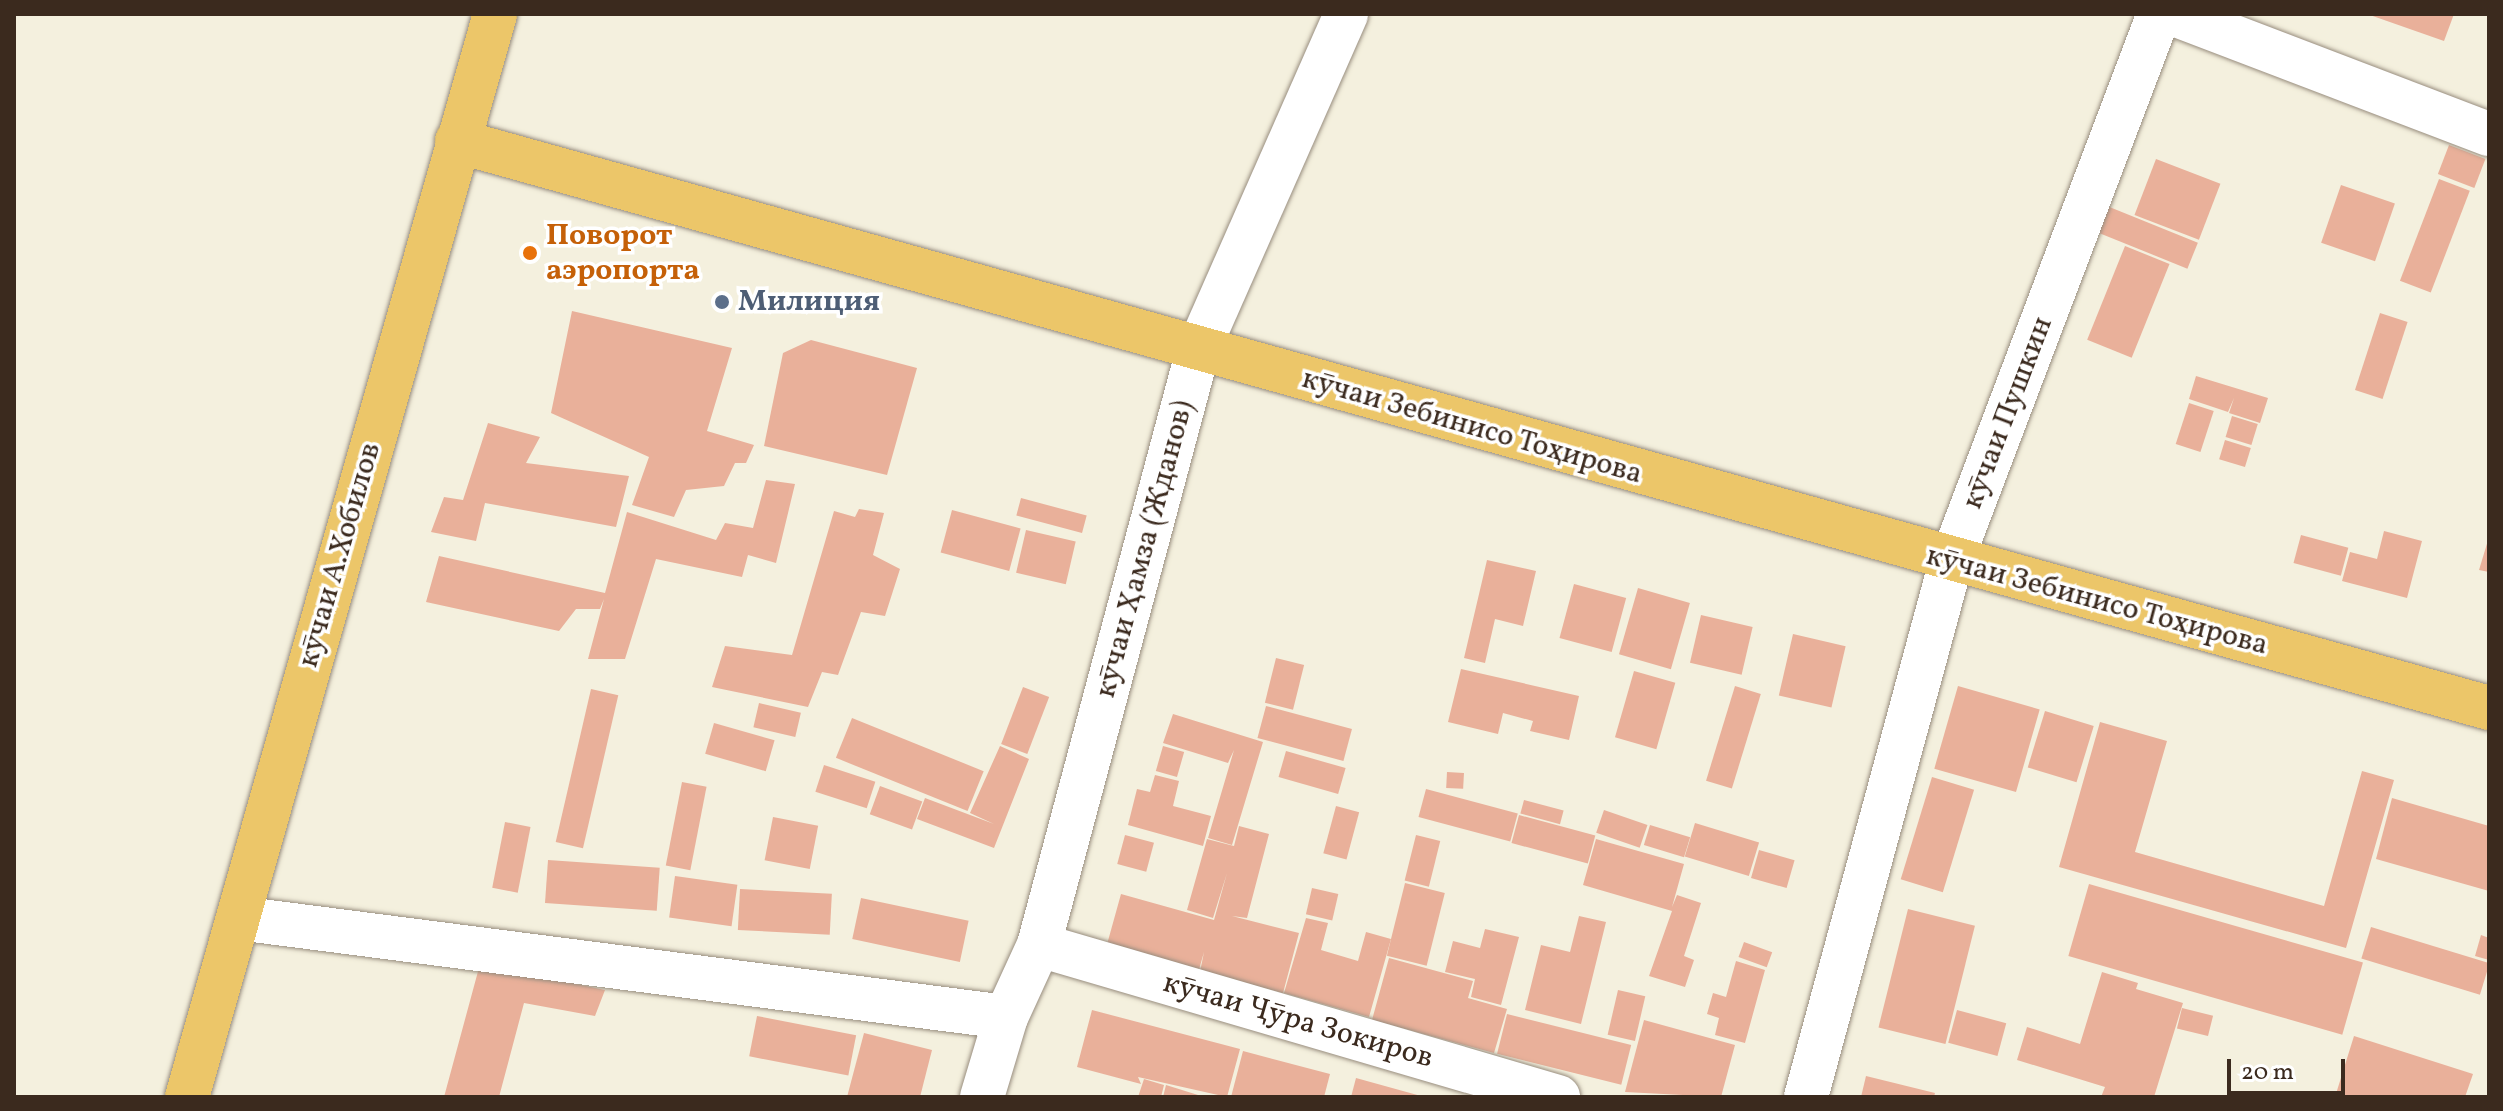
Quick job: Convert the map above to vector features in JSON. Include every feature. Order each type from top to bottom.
[{"type":"main road","name":"кӯчаи А.Хобилов","points":[[187,1097],[495,14]]},
{"type":"main road","name":"кӯчаи Зебинисо Тоҳирова","points":[[457,141],[1951,562],[2489,708]]},
{"type":"street","name":"кӯчаи Ҳамза (Жданов)","points":[[982,1097],[1006,1017],[1039,945],[1198,350],[1346,14]]},
{"type":"street","name":"кӯчаи Пушкин","points":[[1806,1097],[1951,562],[2159,14]]},
{"type":"street","points":[[2174,14],[2489,134]]},
{"type":"street","points":[[238,918],[1006,1017]]},
{"type":"street","name":"кӯчаи Ҷӯра Зокиров","points":[[1039,945],[1558,1097]]},
{"type":"building","points":[[2367,14],[2454,14],[2444,41]]},
{"type":"building","points":[[2449,145],[2485,159],[2474,188],[2438,174]]},
{"type":"building","points":[[2156,159],[2220,184],[2199,240],[2134,215]]},
{"type":"building","points":[[2439,179],[2470,191],[2431,293],[2400,281]]},
{"type":"building","points":[[2341,185],[2395,204],[2375,261],[2321,243]]},
{"type":"building","points":[[2107,206],[2198,243],[2187,269],[2097,232]]},
{"type":"building","points":[[2125,246],[2170,264],[2132,358],[2087,340]]},
{"type":"building","points":[[572,311],[732,348],[707,431],[754,445],[746,463],[735,463],[724,486],[686,490],[674,517],[632,505],[649,457],[551,413]]},
{"type":"building","points":[[2380,313],[2408,322],[2383,399],[2355,390]]},
{"type":"building","points":[[811,340],[917,368],[887,475],[764,446],[783,353]]},
{"type":"building","points":[[2196,376],[2268,398],[2260,423],[2229,413],[2234,398],[2228,412],[2189,399]]},
{"type":"building","points":[[2189,403],[2214,411],[2200,452],[2176,444]]},
{"type":"building","points":[[2232,416],[2258,424],[2251,445],[2226,437]]},
{"type":"building","points":[[488,423],[540,437],[526,463],[629,476],[616,527],[485,503],[476,541],[431,532],[444,497],[463,500]]},
{"type":"building","points":[[2225,440],[2251,448],[2245,467],[2219,459]]},
{"type":"building","points":[[766,480],[795,484],[776,563],[748,555],[742,577],[656,559],[625,659],[588,659],[604,599],[600,609],[576,609],[559,631],[426,602],[439,556],[605,593],[627,512],[716,540],[725,523],[753,528]]},
{"type":"building","points":[[1021,498],[1087,516],[1082,533],[1016,515]]},
{"type":"building","points":[[859,509],[884,513],[873,555],[900,569],[885,616],[861,612],[838,675],[822,672],[808,707],[712,687],[725,646],[792,655],[834,511],[855,517]]},
{"type":"building","points":[[952,510],[1021,528],[1009,571],[941,553]]},
{"type":"building","points":[[1026,530],[1076,541],[1066,584],[1016,573]]},
{"type":"building","points":[[2384,531],[2422,541],[2407,598],[2342,581],[2350,552],[2377,559]]},
{"type":"building","points":[[2301,535],[2348,548],[2341,576],[2293,563]]},
{"type":"building","points":[[2489,537],[2489,572],[2479,570]]},
{"type":"building","points":[[1487,560],[1536,571],[1523,626],[1495,619],[1485,663],[1464,658]]},
{"type":"building","points":[[1574,584],[1626,598],[1612,652],[1560,638]]},
{"type":"building","points":[[1638,588],[1690,603],[1671,669],[1619,654]]},
{"type":"building","points":[[1701,615],[1753,627],[1742,675],[1690,663]]},
{"type":"building","points":[[1793,634],[1846,646],[1831,708],[1779,695]]},
{"type":"building","points":[[1276,658],[1304,665],[1293,710],[1265,703]]},
{"type":"building","points":[[1461,669],[1579,696],[1569,740],[1530,731],[1533,721],[1503,713],[1498,734],[1448,722]]},
{"type":"building","points":[[1634,671],[1675,683],[1656,749],[1615,737]]},
{"type":"building","points":[[1735,686],[1761,694],[1732,789],[1706,781]]},
{"type":"building","points":[[1958,686],[2040,709],[2016,792],[1934,769]]},
{"type":"building","points":[[1023,687],[1049,697],[1027,754],[1001,744]]},
{"type":"building","points":[[591,689],[618,695],[583,848],[556,842]]},
{"type":"building","points":[[759,703],[801,713],[795,737],[753,727]]},
{"type":"building","points":[[1266,706],[1352,729],[1343,761],[1257,738]]},
{"type":"building","points":[[2045,711],[2094,726],[2077,782],[2028,767]]},
{"type":"building","points":[[1173,714],[1263,742],[1232,845],[1208,838],[1234,750],[1228,763],[1163,743]]},
{"type":"building","points":[[852,718],[984,771],[968,811],[836,758]]},
{"type":"building","points":[[2100,722],[2167,741],[2135,852],[2324,906],[2362,771],[2394,780],[2346,948],[2059,867]]},
{"type":"building","points":[[714,723],[775,740],[766,771],[705,754]]},
{"type":"building","points":[[1000,746],[1029,759],[994,848],[917,819],[925,798],[994,824],[970,813]]},
{"type":"building","points":[[1163,746],[1184,752],[1177,777],[1156,771]]},
{"type":"building","points":[[1286,751],[1346,768],[1338,794],[1279,777]]},
{"type":"building","points":[[824,765],[875,782],[867,808],[815,792]]},
{"type":"building","points":[[1447,772],[1464,773],[1463,789],[1446,788]]},
{"type":"building","points":[[1155,775],[1179,781],[1173,806],[1211,816],[1203,846],[1128,825],[1137,789],[1150,792]]},
{"type":"building","points":[[1932,777],[1974,790],[1943,892],[1901,879]]},
{"type":"building","points":[[682,782],[707,787],[690,870],[666,865]]},
{"type":"building","points":[[880,786],[922,801],[912,830],[870,814]]},
{"type":"building","points":[[1426,789],[1518,814],[1510,842],[1418,817]]},
{"type":"building","points":[[2392,798],[2489,826],[2489,891],[2376,859]]},
{"type":"building","points":[[1524,800],[1564,811],[1560,824],[1520,814]]},
{"type":"building","points":[[1336,806],[1359,812],[1347,860],[1323,853]]},
{"type":"building","points":[[1604,810],[1647,825],[1640,848],[1596,833]]},
{"type":"building","points":[[1519,815],[1595,835],[1588,863],[1511,843]]},
{"type":"building","points":[[773,817],[818,826],[810,869],[765,860]]},
{"type":"building","points":[[505,822],[531,827],[518,893],[492,888]]},
{"type":"building","points":[[1695,823],[1759,843],[1749,876],[1685,856]]},
{"type":"building","points":[[1650,825],[1690,837],[1684,857],[1644,845]]},
{"type":"building","points":[[1239,826],[1269,834],[1247,918],[1232,916],[1299,933],[1283,993],[1200,972],[1204,952],[1198,973],[1106,948],[1121,894],[1214,920],[1227,873],[1213,918],[1187,910],[1207,839],[1234,846]]},
{"type":"building","points":[[1125,835],[1154,843],[1146,872],[1117,864]]},
{"type":"building","points":[[1416,835],[1440,841],[1429,887],[1405,881]]},
{"type":"building","points":[[1596,839],[1684,864],[1672,907],[1677,895],[1701,903],[1684,956],[1694,960],[1685,987],[1649,976],[1672,911],[1583,885]]},
{"type":"building","points":[[1759,850],[1795,860],[1787,888],[1751,878]]},
{"type":"building","points":[[548,860],[660,868],[657,911],[545,903]]},
{"type":"building","points":[[675,876],[737,885],[732,926],[669,918]]},
{"type":"building","points":[[1405,883],[1445,893],[1427,966],[1387,956]]},
{"type":"building","points":[[2089,884],[2363,963],[2342,1035],[2068,956]]},
{"type":"building","points":[[1312,888],[1338,894],[1332,920],[1306,914]]},
{"type":"building","points":[[740,889],[832,894],[830,935],[738,930]]},
{"type":"building","points":[[861,898],[969,921],[960,962],[852,939]]},
{"type":"building","points":[[1908,909],[1975,926],[1945,1044],[1878,1027]]},
{"type":"building","points":[[1579,916],[1606,922],[1581,1024],[1525,1010],[1541,945],[1570,952]]},
{"type":"building","points":[[1306,918],[1328,923],[1321,950],[1358,961],[1366,932],[1391,939],[1369,1017],[1284,993]]},
{"type":"building","points":[[2371,927],[2489,963],[2480,995],[2361,959]]},
{"type":"building","points":[[1485,929],[1519,937],[1501,1005],[1471,997],[1475,979],[1445,972],[1453,941],[1480,948]]},
{"type":"building","points":[[2481,935],[2489,938],[2489,960],[2475,956]]},
{"type":"building","points":[[1744,942],[1772,952],[1767,967],[1739,957]]},
{"type":"building","points":[[1389,958],[1473,981],[1468,998],[1507,1009],[1494,1053],[1372,1020]]},
{"type":"building","points":[[1736,961],[1765,970],[1745,1043],[1715,1035],[1719,1018],[1707,1014],[1713,993],[1726,997]]},
{"type":"building","points":[[480,964],[605,990],[595,1016],[524,1003],[499,1097],[444,1097]]},
{"type":"building","points":[[2102,972],[2138,983],[2136,989],[2183,1003],[2154,1097],[2101,1097],[2105,1087],[2017,1060],[2027,1027],[2080,1044]]},
{"type":"building","points":[[1618,990],[1645,996],[1635,1041],[1608,1035]]},
{"type":"building","points":[[2182,1008],[2213,1016],[2208,1036],[2177,1028]]},
{"type":"building","points":[[1092,1010],[1240,1049],[1227,1097],[1138,1077],[1141,1084],[1077,1067]]},
{"type":"building","points":[[1957,1010],[2006,1023],[1997,1056],[1948,1043]]},
{"type":"building","points":[[1507,1014],[1631,1045],[1621,1085],[1497,1054]]},
{"type":"building","points":[[757,1016],[856,1035],[848,1076],[749,1056]]},
{"type":"building","points":[[1644,1020],[1735,1045],[1721,1097],[1625,1092]]},
{"type":"building","points":[[864,1033],[932,1050],[920,1097],[847,1097]]},
{"type":"building","points":[[2354,1036],[2473,1074],[2465,1097],[2335,1097]]},
{"type":"building","points":[[1243,1051],[1330,1074],[1324,1097],[1231,1097]]},
{"type":"building","points":[[1866,1076],[1935,1093],[1934,1097],[1861,1097]]},
{"type":"building","points":[[1356,1078],[1421,1096],[1421,1097],[1351,1097]]},
{"type":"building","points":[[1144,1079],[1164,1085],[1161,1097],[1138,1097]]},
{"type":"building","points":[[1166,1085],[1198,1095],[1163,1097]]},
{"type":"place","name":"Поворот аэропорта","points":[[530,253]]},
{"type":"place","name":"Милиция","points":[[722,302]]}]
